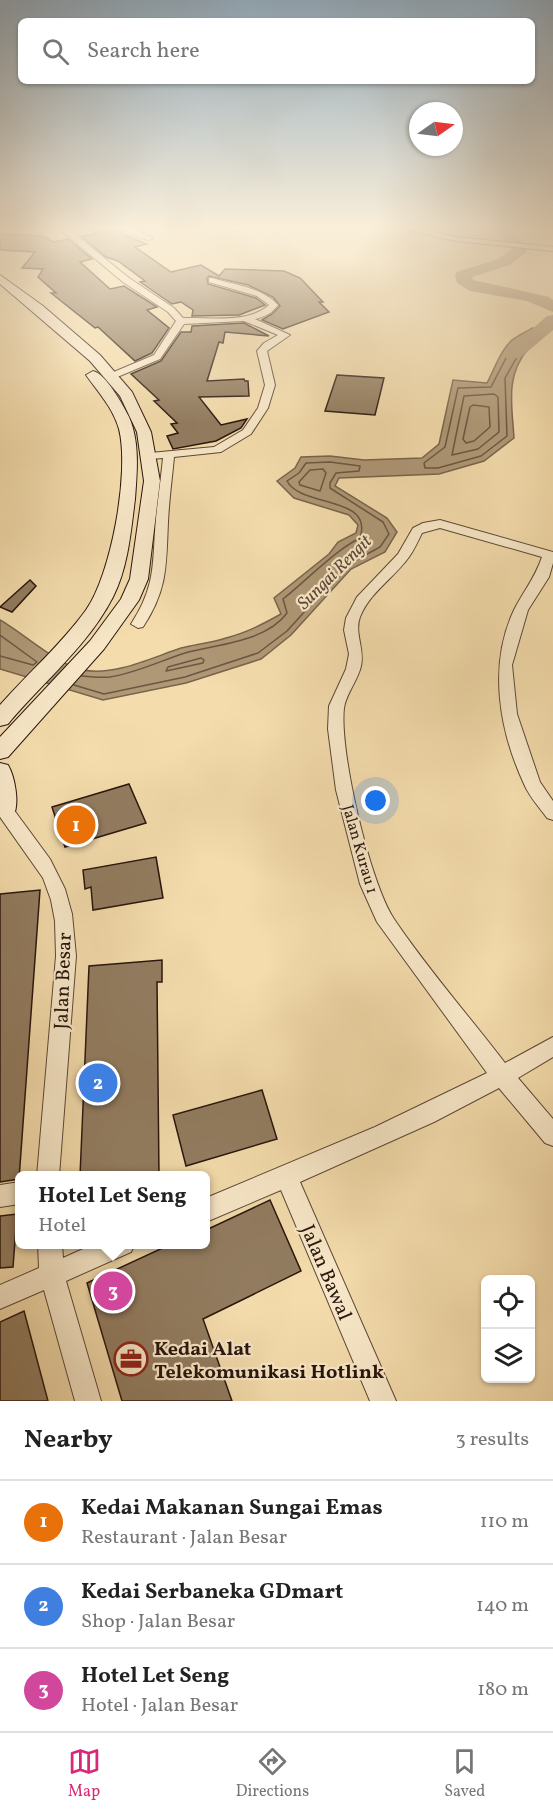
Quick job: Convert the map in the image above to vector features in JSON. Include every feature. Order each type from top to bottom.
[{"type":"main road","points":[[0,719],[72,639],[104,597],[113,578],[128,482],[128,439],[120,414],[98,380],[2,292]]},
{"type":"main road","points":[[1,754],[41,705],[97,645],[130,600],[139,579],[152,481],[150,456],[137,412],[112,376],[18,292]]},
{"type":"main road","points":[[0,771],[2,807]]},
{"type":"street","points":[[145,292],[171,310],[181,321]]},
{"type":"street","points":[[181,321],[244,318],[266,312],[274,305],[257,292]]},
{"type":"street","points":[[150,456],[216,450],[247,432],[263,408],[270,385],[262,351],[267,345],[285,335],[244,318]]},
{"type":"street","points":[[112,376],[157,357],[181,321]]},
{"type":"street","points":[[138,624],[149,607],[160,573],[162,519],[169,454]]},
{"type":"street","name":"Jalan Kurau 1","points":[[551,556],[440,524],[427,526],[417,531],[402,556],[364,597],[353,618],[351,630],[356,654],[353,669],[338,706],[336,729],[344,790],[369,884],[386,922],[503,1077],[553,1135]]},
{"type":"street","points":[[551,556],[542,577],[521,610],[505,665],[509,714],[519,748],[532,784],[553,814]]},
{"type":"street","name":"Jalan Besar","points":[[2,807],[52,878],[60,899],[64,925],[66,956],[48,1171]]},
{"type":"street","points":[[210,1208],[410,1124],[503,1077],[553,1046]]},
{"type":"street","name":"Jalan Bawal","points":[[286,1176],[383,1401]]},
{"type":"street","points":[[0,1196],[15,1194]]},
{"type":"street","points":[[50,1249],[52,1275],[87,1401]]},
{"type":"street","points":[[0,1297],[114,1249]]},
{"type":"water","points":[[532,328],[549,330],[528,349],[516,370],[511,402],[514,438],[484,461],[439,474],[339,478],[335,486],[387,518],[397,532],[385,552],[351,569],[291,635],[261,659],[186,683],[103,700],[0,669],[0,620],[63,662],[83,670],[95,671],[120,668],[181,648],[233,636],[281,614],[274,598],[329,554],[338,542],[356,533],[358,525],[349,515],[294,498],[277,481],[295,468],[301,457],[330,456],[364,460],[422,458],[439,444],[453,380],[487,383],[510,342]]},
{"type":"building","points":[[134,292],[157,307],[147,310],[169,328],[152,353],[135,361],[98,327],[95,328],[51,293]]},
{"type":"building","points":[[155,292],[237,292],[256,298],[265,305],[239,315],[192,316],[193,310],[181,302],[172,304]]},
{"type":"building","points":[[263,292],[314,292],[329,312],[283,329],[262,320],[280,306],[273,297]]},
{"type":"building","points":[[244,323],[269,336],[225,332],[223,343],[219,342],[207,381],[244,379],[248,381],[249,396],[199,397],[221,425],[247,419],[241,428],[216,441],[173,449],[167,436],[178,433],[171,424],[177,423],[154,401],[159,400],[131,374],[161,361],[181,332],[191,332],[192,326]]},
{"type":"building","points":[[337,375],[384,378],[375,415],[325,411]]},
{"type":"building","points":[[30,580],[36,586],[12,612],[0,607]]},
{"type":"building","points":[[129,784],[146,823],[65,847],[52,807]]},
{"type":"building","points":[[156,857],[163,898],[93,910],[91,887],[85,889],[83,870]]},
{"type":"building","points":[[40,890],[20,1171],[15,1171],[15,1180],[0,1182],[0,894]]},
{"type":"building","points":[[162,960],[162,982],[157,982],[159,1171],[80,1171],[89,966]]},
{"type":"building","points":[[262,1090],[277,1139],[186,1166],[173,1115]]},
{"type":"building","points":[[270,1200],[301,1271],[203,1319],[232,1401],[122,1401],[87,1283],[160,1249],[210,1249],[210,1228]]},
{"type":"building","points":[[15,1214],[13,1267],[0,1268],[0,1216]]},
{"type":"building","points":[[24,1311],[48,1401],[0,1401],[0,1322]]},
{"type":"waterway","name":"Sungai Rengit","points":[[503,292],[532,297],[553,307]]},
{"type":"waterway","name":"Sungai Rengit","points":[[513,354],[553,320]]},
{"type":"place","name":"Kedai Makanan Sungai Emas","points":[[76,825]]},
{"type":"place","name":"Kedai Serbaneka GDmart","points":[[98,1083]]},
{"type":"place","name":"Hotel Let Seng","points":[[113,1291]]},
{"type":"place","name":"Kedai Alat Telekomunikasi Hotlink","points":[[131,1359]]}]
